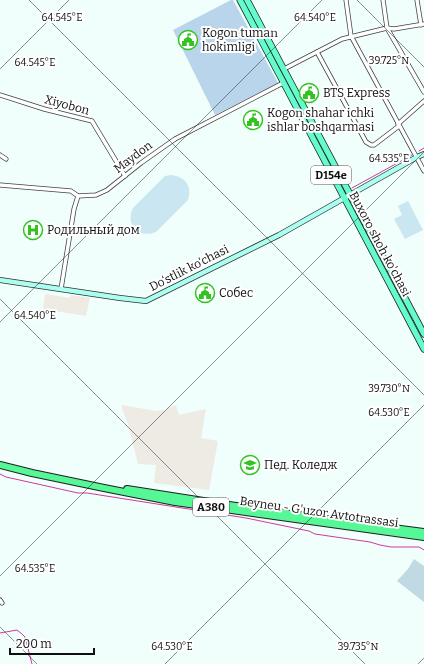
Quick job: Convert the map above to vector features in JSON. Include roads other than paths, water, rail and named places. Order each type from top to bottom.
[{"type":"highway","name":"Beyneu - G'uzor Avtotrassasi","points":[[0,461],[15,466],[160,494],[424,532]]},
{"type":"highway","name":"Beyneu - G'uzor Avtotrassasi","points":[[0,465],[32,473],[175,502],[424,537]]},
{"type":"main road","name":"Buxoro shoh ko'chasi","points":[[240,0],[424,349]]},
{"type":"main road","name":"Buxoro shoh ko'chasi","points":[[247,0],[424,334]]},
{"type":"main road","points":[[283,83],[289,79]]},
{"type":"street","points":[[346,0],[351,36],[424,171]]},
{"type":"street","points":[[382,0],[387,28],[424,92]]},
{"type":"street","points":[[284,69],[342,39],[351,36],[387,28],[394,29],[422,24],[417,0]]},
{"type":"street","points":[[317,52],[368,144],[374,145],[399,125],[424,101]]},
{"type":"street","name":"Maydon","points":[[78,196],[96,195],[107,190],[175,139],[283,83]]},
{"type":"street","name":"Xiyobon","points":[[0,95],[44,109],[92,121],[125,176]]},
{"type":"street","name":"Do‘stlik ko‘chasi","points":[[0,280],[146,301],[279,234],[424,154]]},
{"type":"street","points":[[0,155],[6,159]]},
{"type":"street","points":[[0,185],[71,191],[78,196],[74,209],[60,289]]},
{"type":"waterway","points":[[419,151],[424,148]]},
{"type":"waterway","points":[[352,188],[412,155]]},
{"type":"waterway","points":[[0,474],[6,477],[78,493],[87,493],[246,518],[309,531],[315,534],[370,542],[391,547],[419,547],[424,550]]},
{"type":"waterway","points":[[0,633],[17,630],[22,634],[25,637],[32,664]]},
{"type":"place","name":"Kogon tuman hokimligi","points":[[188,40]]},
{"type":"place","name":"BTS Express","points":[[309,93]]},
{"type":"place","name":"Kogon shahar ichki ishlar boshqarmasi","points":[[253,120]]},
{"type":"place","name":"Родильный дом","points":[[33,230]]},
{"type":"place","name":"Собеc","points":[[205,293]]},
{"type":"place","name":"Пед. Коледж","points":[[250,465]]}]
